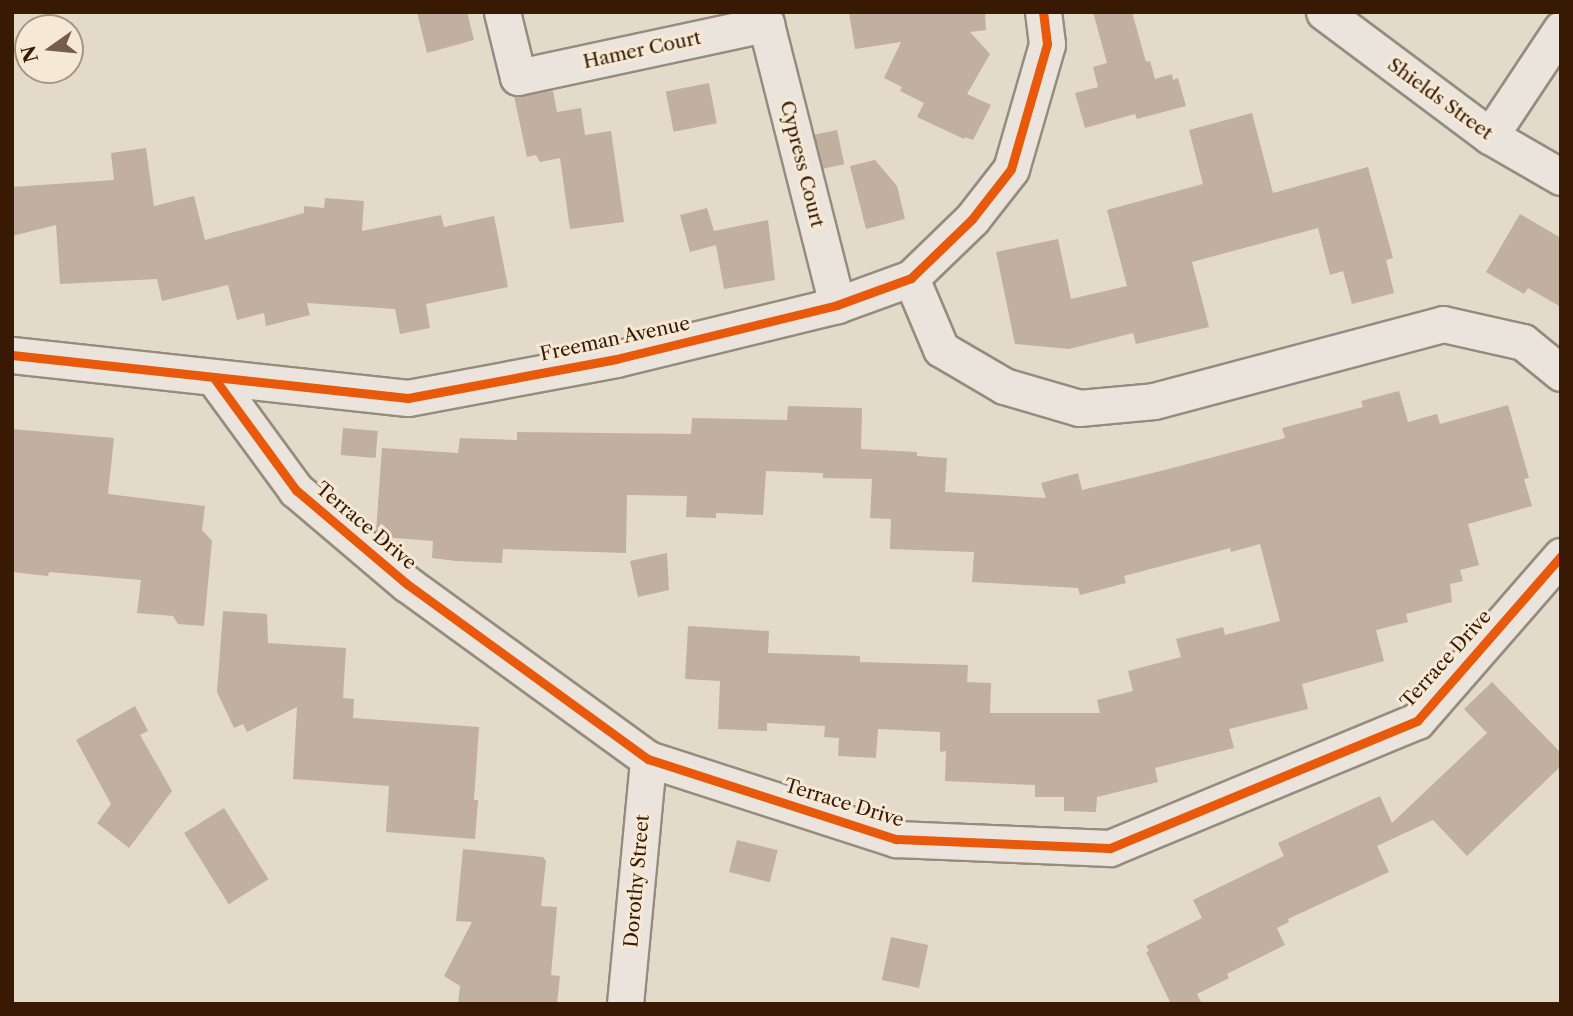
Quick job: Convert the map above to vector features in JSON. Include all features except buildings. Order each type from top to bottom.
[{"type":"street","name":"Hamer Court","points":[[502,12],[518,77],[766,24]]},
{"type":"street","name":"Freeman Avenue","points":[[12,355],[408,398],[616,359],[837,305],[911,278],[972,219],[1011,169],[1046,44],[1043,12]]},
{"type":"street","name":"Shields Street","points":[[1324,12],[1489,136],[1561,177]]},
{"type":"street","name":"Cypress Court","points":[[766,24],[837,305]]},
{"type":"street","points":[[1489,136],[1561,29]]},
{"type":"street","points":[[911,278],[941,349],[1004,386],[1079,408],[1154,401],[1443,324],[1523,342],[1561,373]]},
{"type":"street","name":"Terrace Drive","points":[[214,378],[296,490],[407,584],[649,759],[896,839],[1110,848],[1417,722],[1561,556]]},
{"type":"street","name":"Dorothy Street","points":[[625,1004],[649,759]]},
{"type":"cycle path","points":[[12,355],[408,398],[616,359],[837,305],[911,278],[972,219],[1011,169],[1047,44],[1043,12]]},
{"type":"cycle path","points":[[214,378],[296,490],[407,584],[648,759],[896,839],[1110,848],[1417,721],[1561,556]]}]
